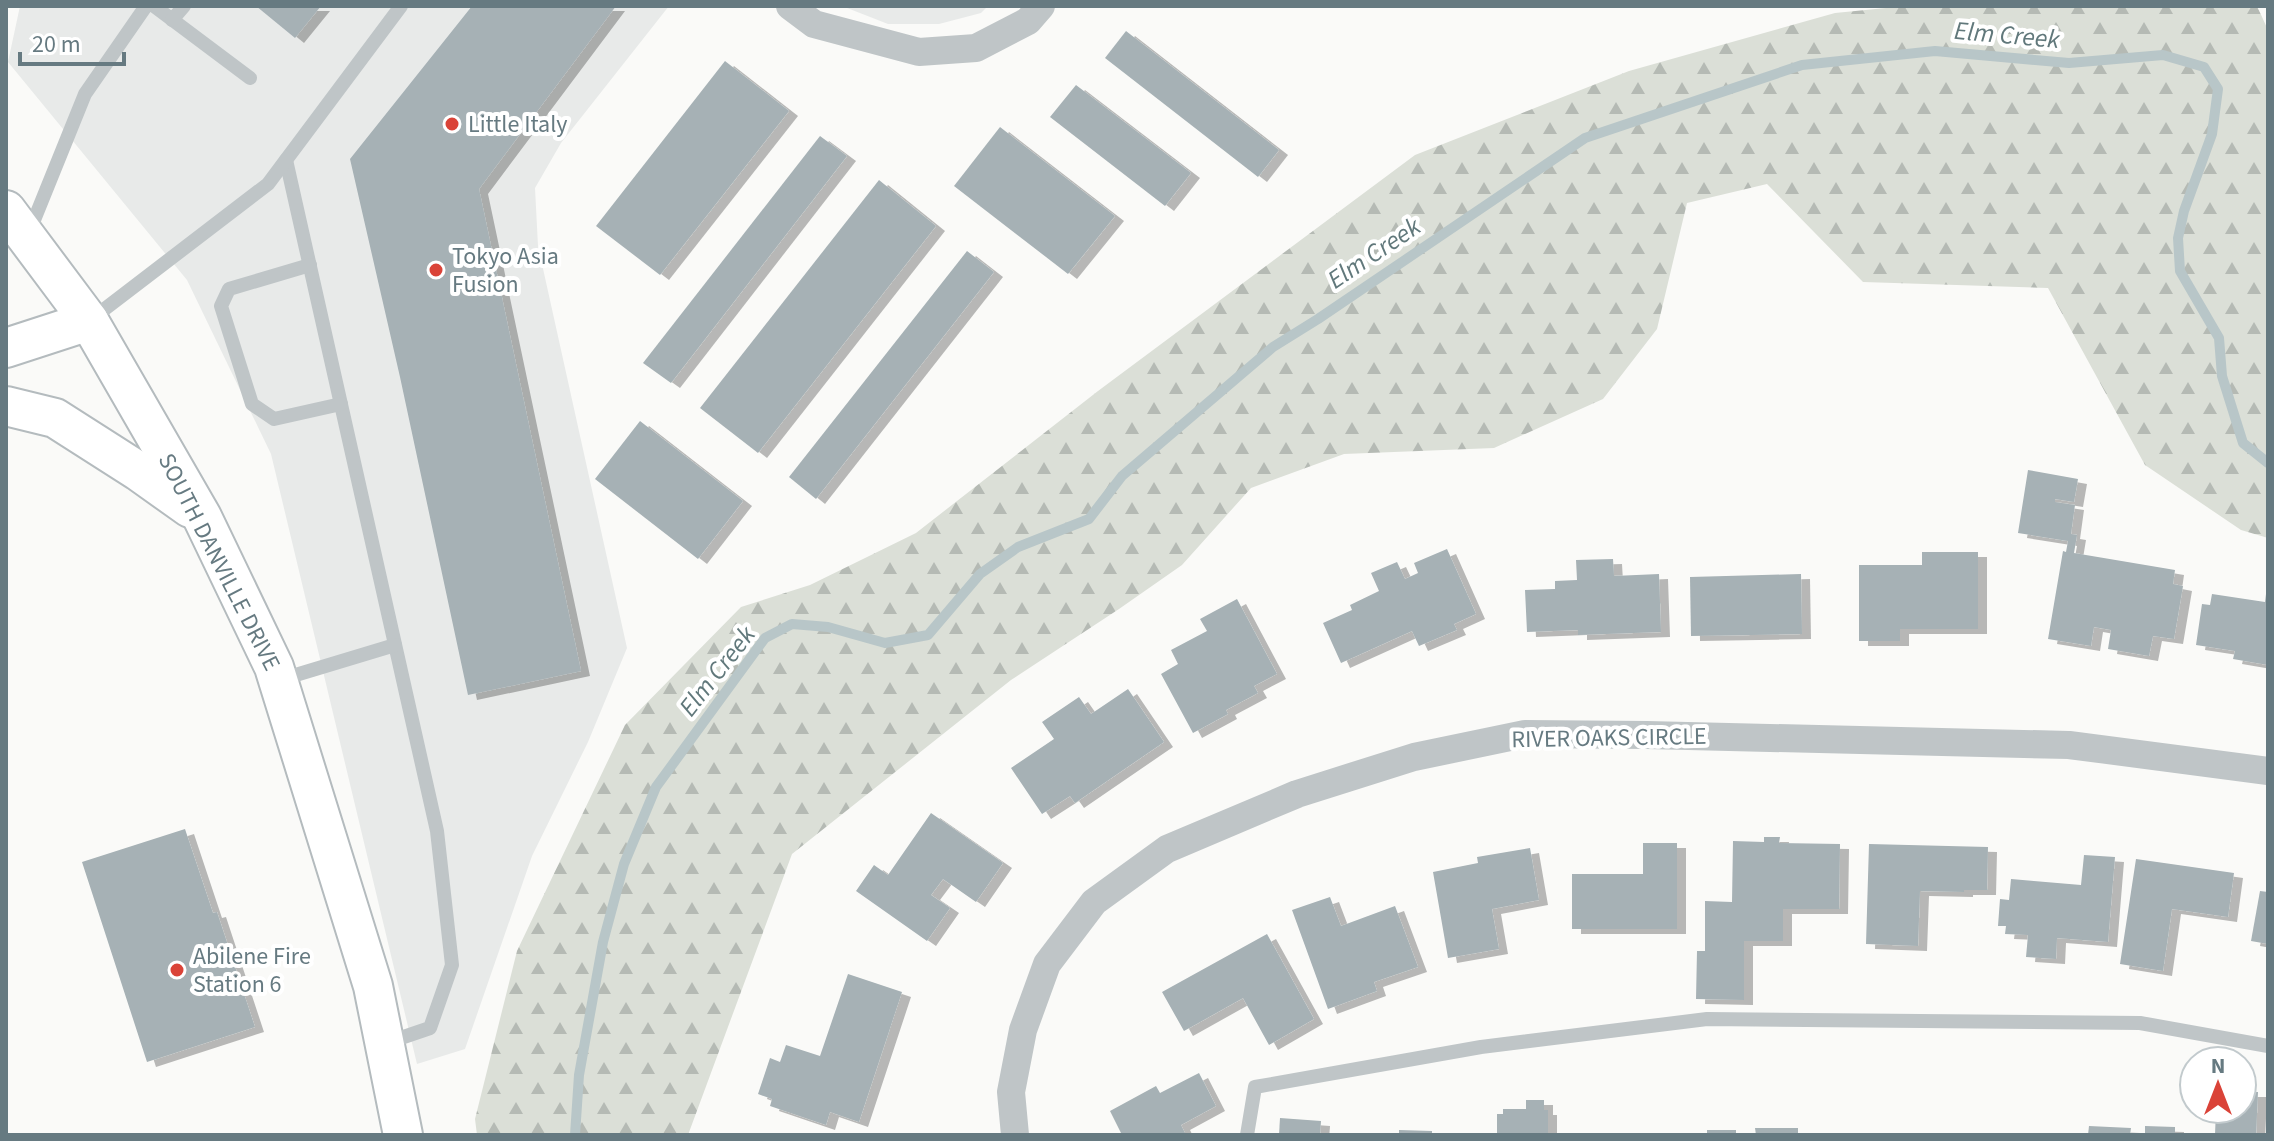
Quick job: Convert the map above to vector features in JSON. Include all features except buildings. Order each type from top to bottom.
[{"type":"main road","name":"SOUTH DANVILLE DRIVE","points":[[16,224],[89,321],[202,517],[274,667],[373,986],[403,1135]]},
{"type":"main road","points":[[6,348],[89,321]]},
{"type":"main road","points":[[6,406],[55,418],[138,471],[202,517]]},
{"type":"street","points":[[790,6],[814,24],[919,52],[976,48],[1028,21],[1041,6]]},
{"type":"street","name":"RIVER OAKS CIRCLE","points":[[1015,1135],[1011,1092],[1023,1030],[1047,964],[1094,902],[1167,849],[1297,794],[1414,757],[1525,734],[1647,735],[2069,745],[2268,771]]},
{"type":"lane","points":[[16,224],[85,94],[146,6]]},
{"type":"lane","points":[[154,6],[250,78]]},
{"type":"lane","points":[[172,20],[184,6]]},
{"type":"lane","points":[[89,321],[268,184],[401,6]]},
{"type":"lane","points":[[286,160],[437,831],[452,965],[430,1028],[385,1044]]},
{"type":"lane","points":[[310,265],[229,289],[221,306],[252,404],[274,419],[341,404]]},
{"type":"lane","points":[[278,680],[395,645]]},
{"type":"lane","points":[[1247,1135],[1255,1087],[1481,1047],[1707,1019],[2140,1023],[2268,1046]]},
{"type":"shaded area","points":[[20,6],[669,6],[561,143],[535,188],[538,246],[627,648],[588,742],[532,856],[465,1049],[417,1064],[271,454],[187,280],[8,62]]},
{"type":"shaded area","points":[[842,6],[988,6],[981,13],[939,24],[888,24]]},
{"type":"green space","points":[[1906,6],[2257,6],[2268,30],[2268,538],[2241,530],[2145,465],[2048,288],[1863,282],[1767,184],[1687,203],[1657,329],[1603,399],[1494,448],[1344,454],[1251,488],[1182,565],[1011,680],[792,854],[688,1135],[477,1135],[475,1119],[517,951],[625,725],[741,607],[810,585],[916,533],[1098,391],[1415,155],[1629,71],[1835,13]]},
{"type":"waterway","name":"Elm Creek","points":[[575,1135],[579,1075],[603,942],[624,864],[656,787],[765,638],[792,624],[828,627],[885,643],[928,635],[980,574],[1018,547],[1089,519],[1122,476],[1273,347],[1585,138],[1802,65],[1935,51],[2069,63],[2163,55],[2204,67],[2218,89],[2212,134],[2184,211],[2178,238],[2180,271],[2219,338],[2222,376],[2243,443],[2268,463]]},
{"type":"place","name":"Little Italy","points":[[452,124]]},
{"type":"place","name":"Tokyo Asia Fusion","points":[[436,270]]},
{"type":"place","name":"Abilene Fire Station 6","points":[[177,970]]}]
